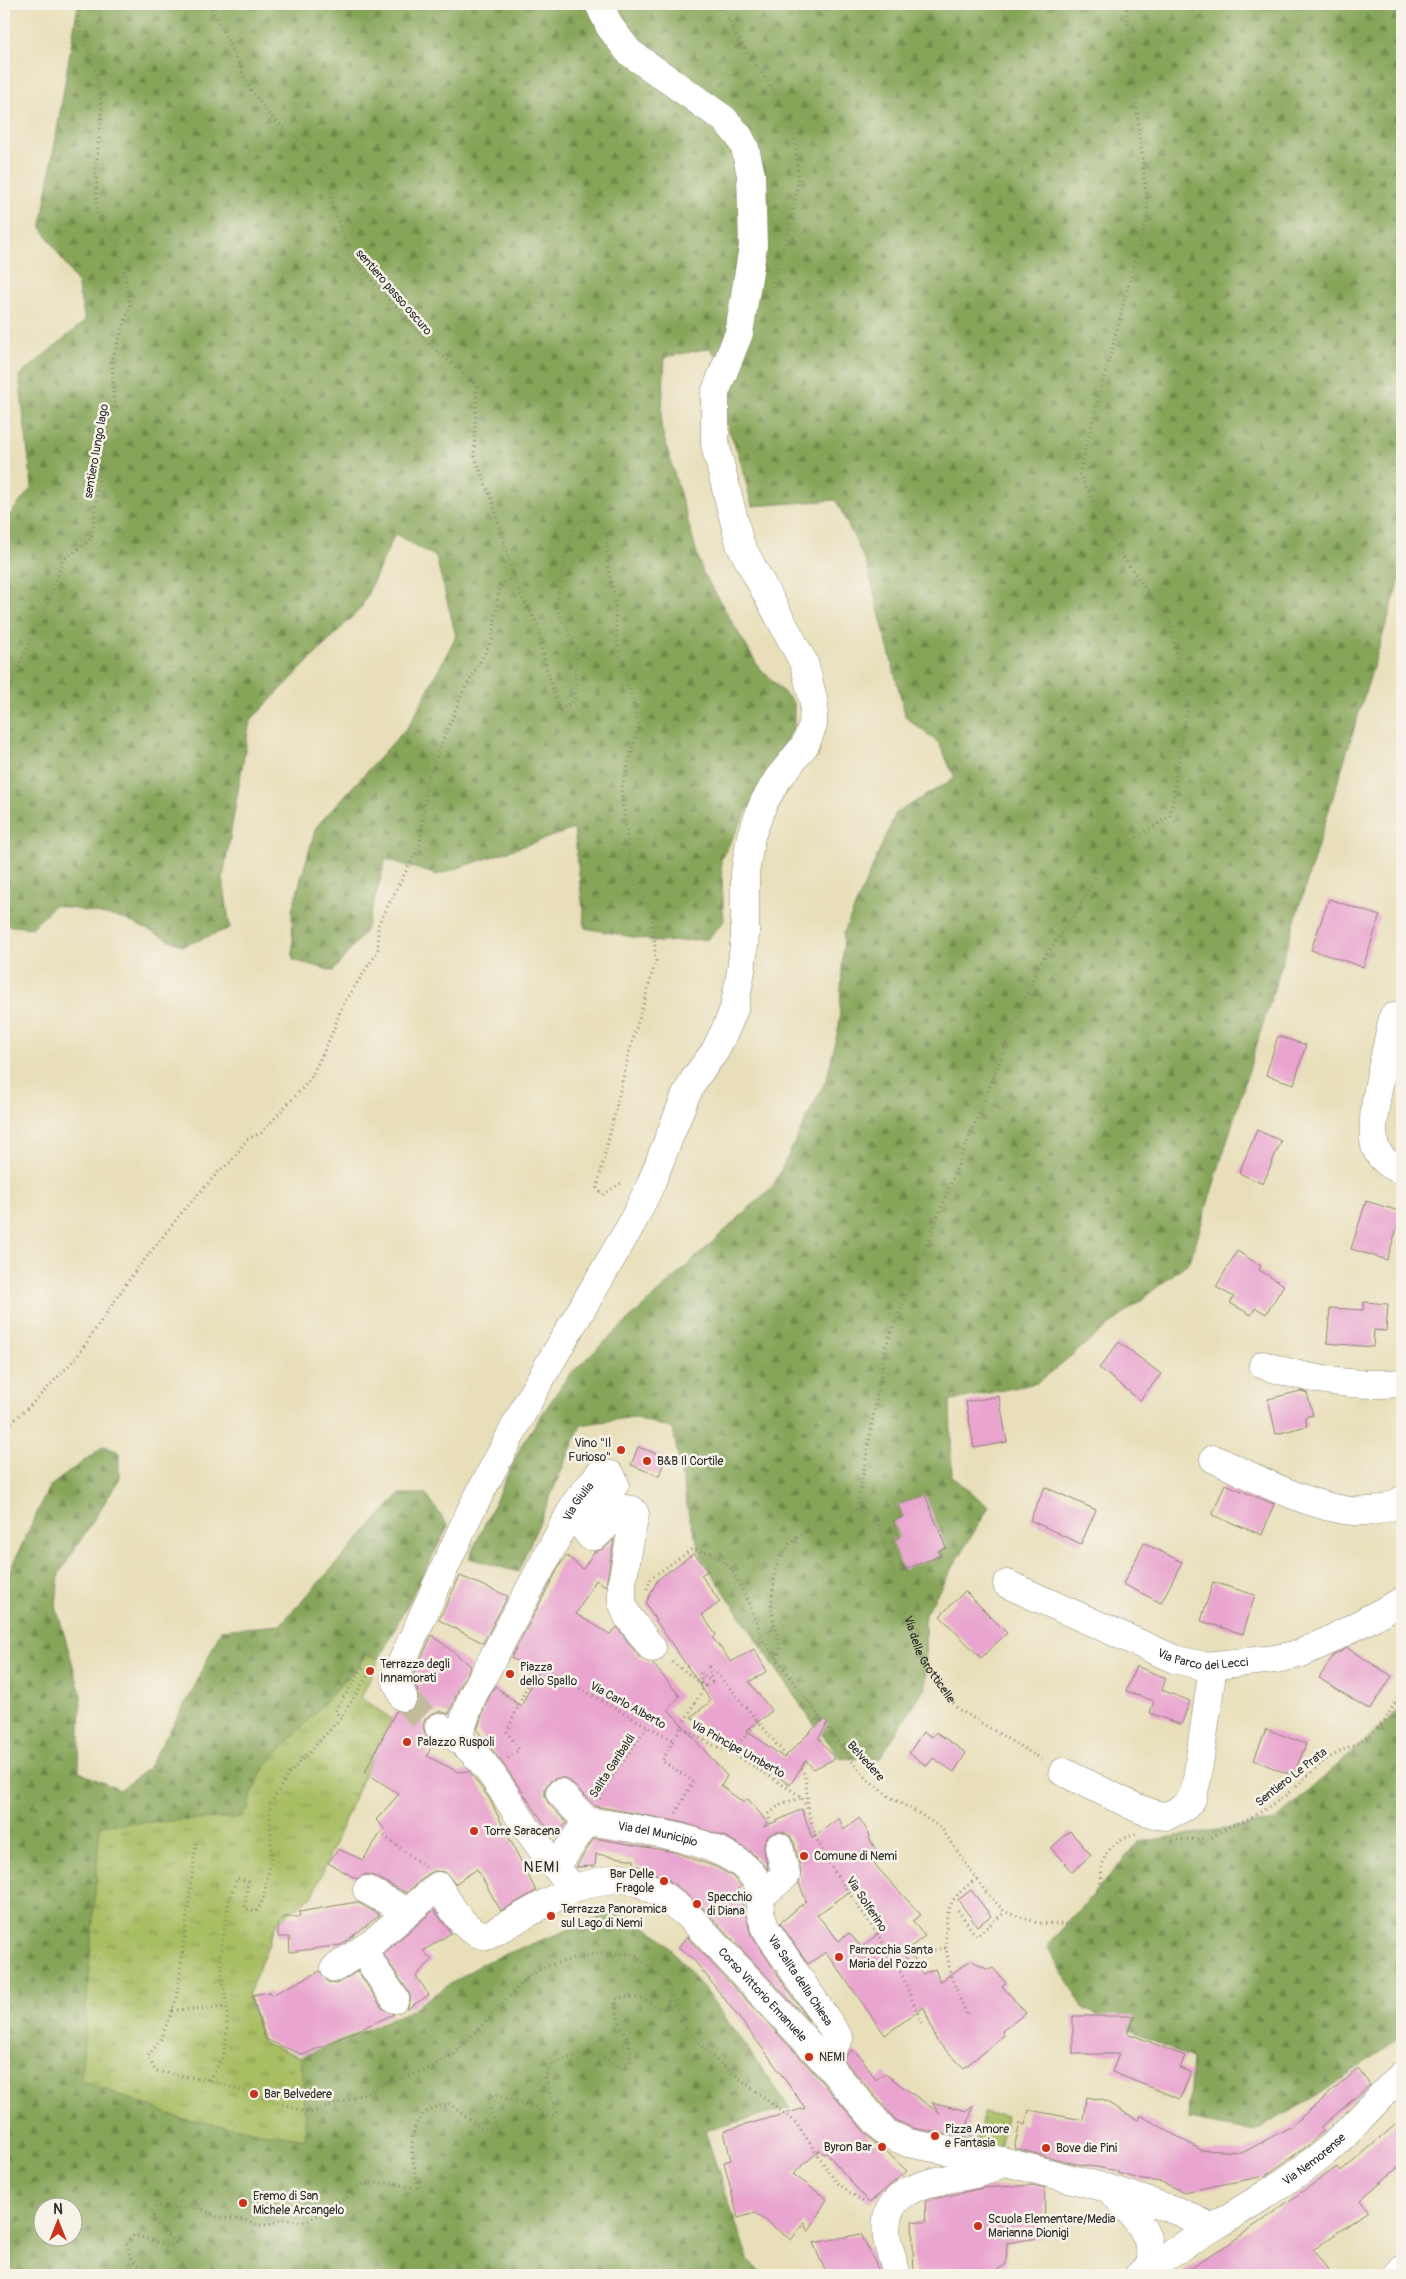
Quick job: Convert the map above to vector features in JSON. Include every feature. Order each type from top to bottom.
[{"type":"street","points":[[401,1693],[395,1676],[469,1514],[537,1386],[650,1186],[690,1087],[715,1051],[727,1026],[738,990],[742,963],[745,873],[752,836],[760,810],[773,786],[805,745],[813,725],[812,690],[804,663],[740,544],[716,444],[715,393],[738,333],[752,246],[752,175],[745,148],[739,136],[724,119],[628,52],[610,27],[599,4]]},
{"type":"street","points":[[1394,1017],[1374,1121],[1376,1150],[1391,1166],[1402,1170]]},
{"type":"street","points":[[1263,1365],[1293,1375],[1327,1382],[1369,1385],[1402,1383]]},
{"type":"street","points":[[1214,1459],[1304,1498],[1340,1510],[1372,1512],[1390,1508],[1402,1500]]},
{"type":"street","name":"Via Giulia","points":[[490,1771],[475,1752],[448,1732],[472,1697],[576,1502],[600,1473],[611,1475],[615,1484],[588,1522],[586,1531],[590,1536],[595,1536],[624,1509],[632,1510],[635,1514],[622,1582],[622,1602],[627,1615],[652,1648]]},
{"type":"street","name":"Via Parco dei Lecci","points":[[1007,1584],[1174,1659],[1194,1665],[1213,1666],[1276,1659],[1299,1654],[1330,1640],[1402,1601]]},
{"type":"street","points":[[1063,1772],[1157,1816],[1167,1816],[1185,1807],[1192,1799],[1197,1779],[1213,1666]]},
{"type":"street","points":[[490,1771],[556,1868],[574,1888]]},
{"type":"street","points":[[556,1868],[592,1814],[560,1793]]},
{"type":"street","name":"Via del Municipio","points":[[592,1814],[726,1853],[760,1898]]},
{"type":"street","points":[[760,1898],[786,1874],[774,1836]]},
{"type":"street","name":"Corso Vittorio Emanuele","points":[[438,1886],[466,1928],[476,1934],[487,1936],[574,1888],[620,1877],[637,1881],[661,1894],[690,1917],[821,2057],[886,2133],[908,2143],[1002,2161],[1110,2189],[1170,2208],[1212,2227]]},
{"type":"street","points":[[335,1968],[362,1950],[438,1886]]},
{"type":"street","points":[[367,1890],[408,1912]]},
{"type":"street","name":"Via Salita della Chiesa","points":[[760,1898],[767,1932],[840,2038],[832,2049],[821,2057]]},
{"type":"street","points":[[362,1950],[395,1999]]},
{"type":"street","name":"Via Nemorense","points":[[1144,2271],[1277,2187],[1325,2152],[1402,2075]]},
{"type":"street","points":[[897,2275],[887,2237],[886,2219],[890,2207],[905,2192],[926,2183],[991,2170],[1002,2161]]},
{"type":"street","points":[[1110,2189],[1143,2229],[1151,2251],[1144,2271]]},
{"type":"street","points":[[1143,2229],[1170,2208]]},
{"type":"street","points":[[1398,2275],[1402,2269]]},
{"type":"path","name":"sentiero lungo lago","points":[[4,710],[14,676],[49,601],[62,561],[92,538],[100,468],[114,402],[112,360],[130,306],[120,249],[97,214],[96,166],[102,107],[94,65],[78,24],[80,4]]},
{"type":"path","name":"sentiero passo oscuro","points":[[210,4],[251,90],[271,117],[321,159],[332,178],[331,198],[349,255],[431,346],[477,385],[474,455],[492,500],[514,577]]},
{"type":"path","points":[[778,1659],[780,1648],[771,1608],[776,1566],[792,1541],[836,1517],[857,1509],[885,1348],[1037,968],[1079,908],[1106,857],[1170,816],[1187,708],[1170,623],[1114,544],[1079,473],[1148,212],[1126,4]]},
{"type":"path","points":[[4,1428],[31,1404],[76,1358],[133,1274],[189,1204],[220,1170],[231,1162],[247,1139],[260,1133],[310,1080],[332,1034],[342,1006],[378,951],[378,925],[420,844],[428,780],[462,694],[492,640],[500,585],[514,577],[520,594],[538,625],[559,711],[575,700],[576,648],[556,607],[564,563],[575,526],[593,513],[606,531],[608,568],[615,600],[617,644],[639,725],[621,790],[632,875],[652,916],[656,961],[629,1053],[597,1188],[603,1195],[632,1177]]},
{"type":"path","name":"Via delle Grotticelle","points":[[857,1509],[876,1518],[921,1657],[958,1709],[1063,1772]]},
{"type":"path","name":"Belvedere","points":[[646,1592],[651,1578],[691,1550],[711,1553],[730,1567],[748,1600],[763,1640],[852,1761],[868,1780],[890,1798],[925,1817],[942,1829],[976,1879],[1005,1912]]},
{"type":"path","name":"Via Carlo Alberto","points":[[490,1771],[519,1750],[508,1732],[537,1663],[672,1740]]},
{"type":"path","points":[[341,1718],[335,1711],[365,1664]]},
{"type":"path","points":[[679,1667],[701,1684]]},
{"type":"path","points":[[701,1684],[701,1673],[712,1682],[709,1667],[720,1676],[786,1756]]},
{"type":"path","name":"Via Principe Umberto","points":[[701,1684],[705,1686],[681,1727],[718,1749],[731,1752],[802,1798]]},
{"type":"path","name":"Sentiero Le Prata","points":[[1164,1838],[1173,1841],[1209,1839],[1232,1825],[1250,1819],[1285,1796],[1325,1760],[1371,1735],[1384,1722],[1402,1691]]},
{"type":"path","points":[[209,2080],[223,2057],[227,2032],[227,2007],[220,1958],[229,1900],[237,1878],[248,1881],[245,1908],[256,1912],[264,1900],[271,1857],[270,1804],[288,1775],[341,1718],[357,1693]]},
{"type":"path","points":[[731,1752],[758,1721]]},
{"type":"path","name":"Salita Garibaldi","points":[[592,1814],[617,1769],[648,1727]]},
{"type":"path","points":[[665,1834],[693,1781],[662,1761],[672,1740],[681,1727]]},
{"type":"path","points":[[801,1768],[805,1776],[810,1815]]},
{"type":"path","points":[[774,1836],[769,1814],[782,1803],[802,1798]]},
{"type":"path","name":"Via Solferino","points":[[802,1798],[810,1815],[814,1835],[827,1861],[897,1963],[923,2026]]},
{"type":"path","points":[[958,1910],[976,1936],[1005,1912],[1039,1923],[1077,1925],[1112,1930],[1126,1915],[1121,1901],[1111,1889],[1101,1885],[1100,1871],[1108,1849],[1121,1839],[1140,1833]]},
{"type":"path","points":[[384,1836],[423,1865],[438,1886]]},
{"type":"path","points":[[196,1843],[177,1997],[161,2039],[148,2056],[155,2071],[209,2080],[309,2113],[350,2100],[381,2085],[424,2071],[454,2054],[529,1976],[547,1966],[598,1953],[634,1954],[666,1981],[683,2024],[710,2055],[796,2123],[837,2183],[886,2219]]},
{"type":"path","points":[[967,2015],[951,1977],[946,1948],[946,1924],[951,1901],[957,1893],[976,1879]]},
{"type":"path","points":[[897,1963],[917,1953],[946,1948]]},
{"type":"path","points":[[162,2275],[143,2269],[129,2256],[127,2243],[134,2235],[170,2246],[175,2243],[156,2224],[152,2212],[158,2205],[169,2209],[201,2208],[217,2217],[244,2220],[258,2225],[269,2225],[282,2219],[305,2222],[340,2202],[364,2183],[393,2183],[419,2189],[412,2152],[415,2126],[428,2111],[449,2103],[483,2130],[496,2127],[488,2101],[491,2096],[497,2095],[536,2108],[546,2115],[554,2115],[556,2112],[544,2077],[552,2064],[577,2055],[602,2057],[619,2068],[628,2068],[631,2061],[629,2046],[614,2008],[616,1999],[625,1996],[648,2000],[660,2009],[667,2007],[671,1994]]},
{"type":"path","points":[[172,2010],[227,2007]]},
{"type":"green space","points":[[78,4],[1402,4],[1402,573],[1190,1261],[1037,1383],[950,1401],[952,1477],[989,1507],[925,1614],[926,1686],[879,1759],[841,1758],[812,1722],[703,1560],[689,1516],[673,1429],[633,1417],[581,1425],[518,1572],[469,1558],[522,1444],[568,1376],[773,1186],[827,1078],[839,1026],[844,932],[896,813],[955,778],[939,743],[906,718],[867,565],[836,500],[752,506],[739,455],[720,409],[729,375],[710,348],[665,357],[661,427],[702,571],[758,666],[794,703],[794,728],[721,859],[724,921],[708,939],[659,942],[585,928],[574,829],[437,875],[386,859],[366,930],[333,971],[293,960],[292,910],[316,827],[410,724],[456,636],[436,557],[395,534],[361,608],[250,721],[223,878],[230,928],[183,946],[122,918],[54,905],[32,928],[4,925],[4,522],[32,487],[19,376],[85,321],[77,282],[41,227]]},
{"type":"green space","points":[[104,1446],[119,1452],[119,1480],[59,1574],[56,1606],[81,1694],[79,1772],[120,1790],[147,1769],[191,1694],[221,1630],[280,1625],[400,1494],[426,1494],[448,1526],[379,1659],[366,1654],[321,1705],[392,1719],[365,1772],[313,1895],[277,1922],[248,1995],[263,2042],[301,2057],[409,2011],[483,1963],[606,1915],[626,1914],[662,1938],[709,1995],[790,2108],[705,2131],[749,2262],[764,2275],[4,2275],[4,1583],[49,1487]]},
{"type":"green space","points":[[366,1654],[379,1659],[361,1698],[392,1719],[365,1772],[313,1895],[277,1922],[248,1995],[263,2042],[301,2057],[306,2139],[182,2119],[81,2080],[100,1825],[243,1817],[263,1769],[359,1665]]},
{"type":"green space","points":[[1402,1707],[1402,2036],[1317,2096],[1254,2131],[1188,2119],[1192,2058],[1084,2009],[1047,1946],[1139,1842],[1275,1821]]},
{"type":"green space","points":[[984,2112],[1007,2117],[1000,2147],[976,2141]]},
{"type":"building","points":[[1329,899],[1380,916],[1363,967],[1311,950]]},
{"type":"building","points":[[1278,1036],[1306,1045],[1294,1084],[1266,1075]]},
{"type":"building","points":[[1257,1130],[1281,1141],[1263,1184],[1239,1173]]},
{"type":"building","points":[[1366,1201],[1402,1212],[1387,1260],[1351,1249]]},
{"type":"building","points":[[1237,1251],[1261,1266],[1259,1270],[1284,1285],[1266,1314],[1256,1308],[1251,1315],[1230,1303],[1234,1297],[1216,1287]]},
{"type":"building","points":[[1364,1302],[1388,1304],[1386,1331],[1374,1330],[1373,1347],[1327,1343],[1330,1308],[1363,1310]]},
{"type":"building","points":[[1119,1342],[1161,1374],[1140,1400],[1099,1368]]},
{"type":"building","points":[[1301,1391],[1307,1393],[1313,1415],[1305,1417],[1307,1426],[1276,1434],[1268,1399]]},
{"type":"building","points":[[999,1396],[1007,1442],[974,1448],[966,1402]]},
{"type":"building","points":[[638,1447],[666,1457],[659,1476],[631,1465]]},
{"type":"building","points":[[1225,1484],[1274,1504],[1262,1535],[1212,1515]]},
{"type":"building","points":[[1045,1487],[1096,1510],[1081,1544],[1030,1520]]},
{"type":"building","points":[[925,1495],[946,1548],[938,1551],[940,1556],[903,1570],[892,1540],[899,1538],[893,1521],[903,1517],[898,1505]]},
{"type":"building","points":[[614,1539],[606,1586],[596,1580],[576,1614],[610,1634],[617,1627],[640,1658],[652,1663],[680,1696],[668,1709],[727,1776],[721,1786],[743,1802],[748,1799],[767,1822],[764,1827],[802,1809],[812,1838],[839,1818],[844,1830],[859,1818],[881,1858],[874,1864],[921,1915],[912,1921],[925,1936],[909,1948],[922,1974],[935,1969],[940,1982],[971,1960],[988,1970],[993,1968],[1006,1983],[1002,1986],[1026,2013],[1002,2031],[1004,2035],[964,2068],[936,2040],[924,2007],[885,2035],[826,1952],[808,1964],[780,1923],[806,1901],[799,1883],[801,1871],[794,1843],[790,1836],[783,1832],[776,1832],[768,1836],[764,1843],[764,1850],[768,1870],[752,1853],[729,1838],[681,1822],[595,1806],[571,1782],[565,1778],[557,1778],[549,1782],[545,1788],[545,1796],[549,1804],[567,1823],[553,1836],[477,1730],[486,1703],[495,1686],[521,1707],[537,1672],[511,1658],[561,1563],[567,1556],[583,1569],[594,1552],[605,1548]],"holes":[[[856,1887],[886,1927],[862,1947],[849,1933],[839,1941],[817,1915]]]},
{"type":"building","points":[[1144,1543],[1182,1562],[1161,1603],[1123,1584]]},
{"type":"building","points":[[694,1553],[708,1571],[701,1575],[720,1602],[702,1615],[716,1635],[713,1638],[731,1662],[754,1649],[767,1671],[749,1682],[772,1711],[747,1730],[784,1758],[823,1719],[828,1723],[819,1738],[835,1759],[813,1769],[806,1760],[790,1785],[691,1717],[711,1701],[656,1621],[646,1603],[658,1579]]},
{"type":"building","points":[[460,1576],[508,1596],[483,1643],[439,1620]]},
{"type":"building","points":[[1213,1582],[1255,1595],[1243,1634],[1201,1621]]},
{"type":"building","points":[[965,1591],[1007,1633],[981,1658],[940,1616]]},
{"type":"building","name":"Palazzo Ruspoli","points":[[432,1635],[471,1666],[458,1690],[449,1714],[439,1711],[425,1719],[423,1726],[425,1734],[433,1742],[427,1756],[458,1772],[469,1771],[489,1798],[536,1891],[501,1911],[477,1869],[455,1884],[445,1872],[435,1871],[428,1874],[406,1893],[374,1876],[366,1874],[357,1879],[328,1863],[338,1849],[363,1860],[384,1828],[376,1820],[399,1794],[365,1772],[396,1711],[408,1712],[416,1706],[418,1692],[412,1678]]},
{"type":"building","points":[[1347,1648],[1392,1676],[1370,1710],[1319,1678],[1333,1656]]},
{"type":"building","points":[[1136,1666],[1166,1678],[1162,1690],[1190,1701],[1181,1725],[1150,1713],[1154,1701],[1126,1691]]},
{"type":"building","points":[[1266,1729],[1306,1744],[1293,1776],[1254,1760]]},
{"type":"building","points":[[923,1732],[932,1737],[936,1732],[966,1753],[954,1772],[933,1758],[927,1766],[909,1753]]},
{"type":"building","points":[[1070,1831],[1091,1855],[1072,1872],[1051,1848]]},
{"type":"building","points":[[594,1838],[674,1852],[716,1867],[732,1876],[741,1886],[734,1893],[744,1907],[751,1935],[809,2021],[701,1906],[669,1880],[634,1864],[634,1860],[596,1854],[595,1866],[576,1867]]},
{"type":"building","points":[[971,1890],[991,1916],[977,1926],[958,1900]]},
{"type":"building","points":[[357,1902],[380,1915],[341,1945],[290,1952],[289,1937],[278,1937],[278,1923],[285,1917],[300,1917],[299,1912]]},
{"type":"building","points":[[434,1910],[451,1933],[423,1951],[432,1960],[416,1976],[429,1995],[407,2009],[411,1998],[408,1991],[383,1954]]},
{"type":"building","points":[[687,1937],[809,2067],[874,2143],[884,2149],[907,2171],[869,2203],[827,2153],[824,2154],[820,2150],[793,2174],[827,2199],[808,2232],[804,2222],[791,2240],[755,2213],[738,2218],[724,2162],[731,2160],[724,2131],[805,2108],[767,2054],[706,1975],[692,1958],[678,1948]]},
{"type":"building","points":[[320,1971],[328,1982],[336,1984],[358,1971],[382,2008],[394,2014],[303,2055],[265,2039],[252,1995],[269,1992],[272,1995]]},
{"type":"building","points":[[1073,2016],[1135,2016],[1127,2033],[1185,2056],[1180,2068],[1191,2072],[1180,2099],[1112,2072],[1119,2054],[1073,2054]]},
{"type":"building","points":[[852,2050],[862,2058],[876,2080],[884,2073],[940,2114],[932,2102],[967,2111],[973,2105],[966,2132],[977,2140],[913,2128],[896,2120],[843,2059]]},
{"type":"building","points":[[1358,2069],[1370,2085],[1321,2127],[1324,2130],[1310,2144],[1265,2176],[1184,2192],[1162,2182],[1143,2180],[1117,2173],[1118,2171],[1072,2163],[1014,2148],[1020,2123],[1025,2125],[1029,2110],[1083,2120],[1086,2097],[1103,2100],[1138,2120],[1140,2115],[1201,2150],[1244,2152],[1290,2127]]},
{"type":"building","points":[[1402,2119],[1402,2164],[1360,2200],[1368,2211],[1313,2250],[1332,2275],[1179,2275],[1230,2243],[1337,2167],[1341,2172]]},
{"type":"building","name":"Scuola Elementare/Media Marianna Dionigi","points":[[1033,2185],[1045,2188],[1044,2237],[1007,2243],[1006,2264],[990,2275],[914,2275],[912,2221],[926,2222],[925,2201],[983,2188]]},
{"type":"building","points":[[861,2234],[881,2275],[827,2275],[813,2243]]},
{"type":"tunnel","points":[[403,1697],[423,1718],[439,1727]]},
{"type":"place","name":"Vino \"Il Furioso\"","points":[[621,1450]]},
{"type":"place","name":"B&B Il Cortile","points":[[647,1461]]},
{"type":"place","name":"Terrazza degli Innamorati","points":[[370,1671]]},
{"type":"place","name":"Piazza dello Spallo","points":[[510,1674]]},
{"type":"place","name":"Palazzo Ruspoli","points":[[407,1742]]},
{"type":"place","name":"Torre Saracena","points":[[474,1831]]},
{"type":"place","name":"Comune di Nemi","points":[[804,1856]]},
{"type":"place","name":"Bar Delle Fragole","points":[[664,1881]]},
{"type":"place","name":"Specchio di Diana","points":[[697,1904]]},
{"type":"place","name":"Terrazza Panoramica sul Lago di Nemi","points":[[551,1916]]},
{"type":"place","name":"Parrocchia Santa Maria del Pozzo","points":[[839,1957]]},
{"type":"place","name":"NEMI","points":[[809,2057]]},
{"type":"place","name":"Bar Belvedere","points":[[254,2094]]},
{"type":"place","name":"Pizza Amore e Fantasia","points":[[935,2136]]},
{"type":"place","name":"Byron Bar","points":[[882,2147]]},
{"type":"place","name":"Bove die Pini","points":[[1046,2148]]},
{"type":"place","name":"Eremo di San Michele Arcangelo","points":[[243,2203]]},
{"type":"place","name":"Scuola Elementare/Media Marianna Dionigi","points":[[978,2226]]},
{"type":"district","name":"NEMI","points":[[542,1867]]}]
